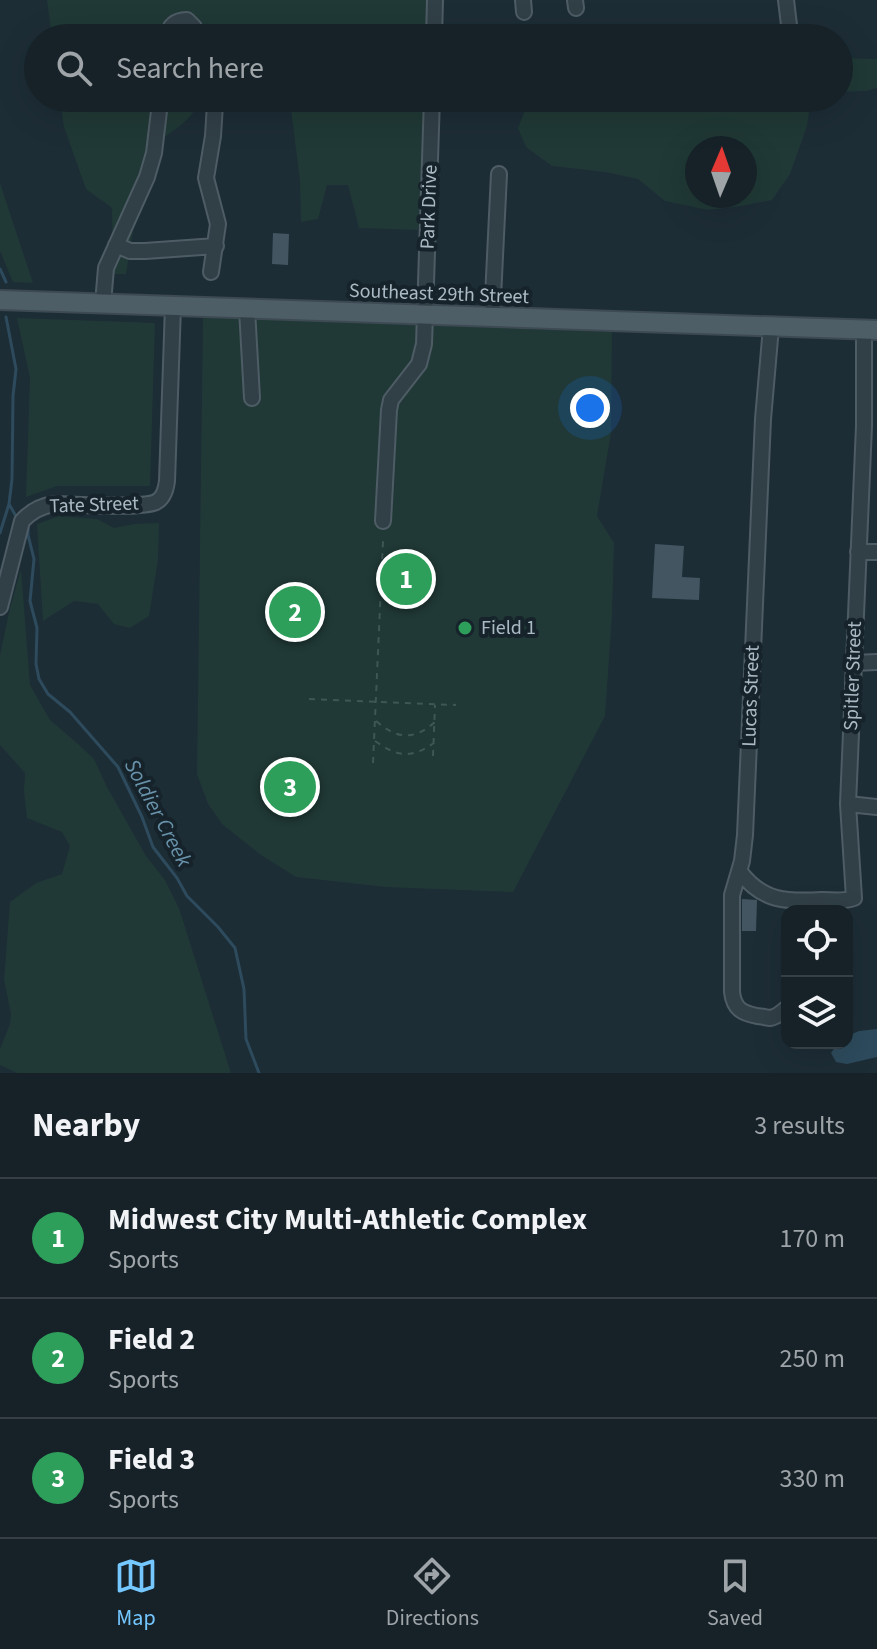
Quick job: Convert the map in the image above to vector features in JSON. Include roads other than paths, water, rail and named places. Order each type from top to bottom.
[{"type":"main road","name":"Southeast 29th Street","points":[[0,300],[870,329]]},
{"type":"street","points":[[434,24],[435,0]]},
{"type":"street","points":[[786,0],[789,24]]},
{"type":"street","points":[[173,24],[179,20],[187,20],[191,24]]},
{"type":"street","points":[[103,303],[106,268],[151,165],[159,112]]},
{"type":"street","points":[[211,272],[218,224],[206,178],[214,112]]},
{"type":"street","name":"Park Drive","points":[[383,521],[391,400],[419,364],[424,344],[432,112]]},
{"type":"street","points":[[492,318],[499,174]]},
{"type":"street","points":[[116,245],[130,251],[216,246]]},
{"type":"street","name":"Tate Street","points":[[0,607],[22,521],[41,506],[138,505],[154,503],[164,494],[173,306]]},
{"type":"street","points":[[247,309],[252,398]]},
{"type":"street","name":"Lucas Street","points":[[771,327],[763,419],[745,835],[740,872],[732,895],[733,1002],[737,1009],[746,1013],[769,1018],[781,1013]]},
{"type":"street","name":"Spitler Street","points":[[800,905],[854,898],[848,804],[858,552],[870,426],[870,329]]},
{"type":"street","points":[[858,552],[877,552]]},
{"type":"street","points":[[853,663],[877,662]]},
{"type":"street","points":[[848,804],[877,807]]},
{"type":"street","name":"Spitler Street","points":[[740,872],[758,891],[792,905]]},
{"type":"water","points":[[877,1029],[877,1057],[847,1064],[836,1062],[831,1053],[834,1049],[853,1049],[853,1034]]},
{"type":"waterway","name":"Soldier Creek","points":[[0,269],[6,282]]},
{"type":"waterway","name":"Soldier Creek","points":[[0,533],[9,504],[12,479],[16,369],[6,317]]},
{"type":"waterway","name":"Soldier Creek","points":[[9,504],[17,518]]},
{"type":"waterway","name":"Soldier Creek","points":[[28,524],[34,559],[30,601],[37,628],[36,664],[39,679],[48,694],[70,712],[118,767],[153,847],[187,896],[235,948],[244,989],[246,1039],[259,1073]]},
{"type":"place","name":"Midwest City Multi-Athletic Complex","points":[[406,579]]},
{"type":"place","name":"Field 2","points":[[295,612]]},
{"type":"place","name":"Field 1","points":[[465,628]]},
{"type":"place","name":"Field 3","points":[[290,787]]}]
